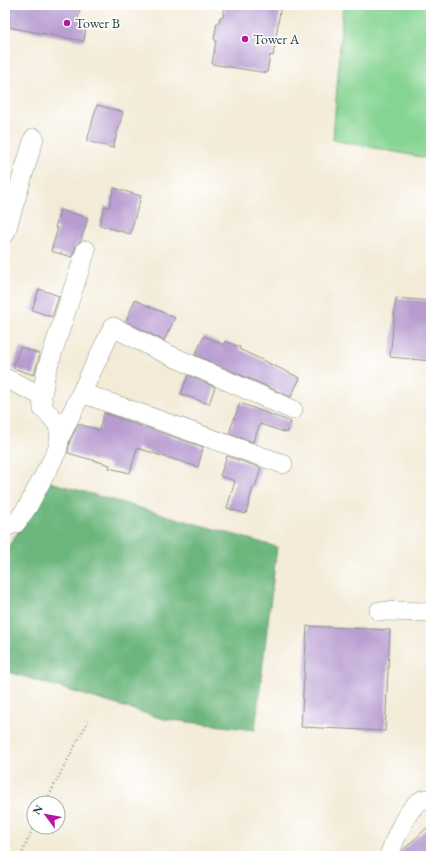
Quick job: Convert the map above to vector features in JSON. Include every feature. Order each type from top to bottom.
[{"type":"street","points":[[5,234],[34,138]]},
{"type":"street","points":[[60,437],[58,425],[43,409],[42,396],[46,372],[86,250]]},
{"type":"street","points":[[5,527],[16,523],[28,506],[57,451],[60,437],[113,327],[158,350],[293,410]]},
{"type":"street","points":[[5,378],[42,396]]},
{"type":"street","points":[[82,393],[284,464]]},
{"type":"street","points":[[380,611],[431,612]]},
{"type":"street","points":[[388,856],[409,812],[422,800],[431,799]]},
{"type":"path","points":[[50,795],[88,721]]},
{"type":"path","points":[[21,856],[30,835]]},
{"type":"green space","points":[[343,5],[431,5],[431,159],[333,140]]},
{"type":"green space","points":[[50,482],[277,547],[255,730],[164,719],[5,671],[5,552]]},
{"type":"building","points":[[12,5],[81,5],[78,19],[85,21],[84,28],[86,28],[84,41],[7,27]]},
{"type":"building","name":"Tower A","points":[[225,5],[281,5],[273,56],[270,55],[267,73],[212,64],[217,23],[219,23],[220,17],[223,17]]},
{"type":"building","points":[[97,105],[123,112],[113,148],[87,141]]},
{"type":"building","points":[[114,188],[141,196],[130,234],[99,225],[105,206],[109,207]]},
{"type":"building","points":[[60,210],[88,218],[81,240],[76,246],[72,257],[51,251],[58,228],[55,228]]},
{"type":"building","points":[[39,289],[59,296],[52,317],[32,310]]},
{"type":"building","points":[[396,298],[431,301],[431,361],[390,357]]},
{"type":"building","points":[[135,300],[175,318],[164,341],[126,321]]},
{"type":"building","points":[[204,336],[224,345],[225,341],[240,347],[239,349],[300,378],[291,397],[195,355]]},
{"type":"building","points":[[20,347],[40,354],[34,375],[13,368]]},
{"type":"building","points":[[188,375],[215,387],[209,404],[181,394]]},
{"type":"building","points":[[240,403],[291,422],[287,433],[260,424],[253,442],[229,433]]},
{"type":"building","points":[[104,413],[203,447],[198,467],[137,448],[130,473],[109,468],[110,465],[68,453],[70,441],[78,424],[99,430]]},
{"type":"building","points":[[227,456],[261,468],[255,487],[253,487],[246,514],[227,508],[235,481],[220,476]]},
{"type":"building","points":[[307,626],[390,630],[385,731],[301,727]]},
{"type":"building","points":[[431,824],[431,856],[401,856],[403,850]]},
{"type":"place","name":"Tower B","points":[[67,23]]},
{"type":"place","name":"Tower A","points":[[245,39]]}]
